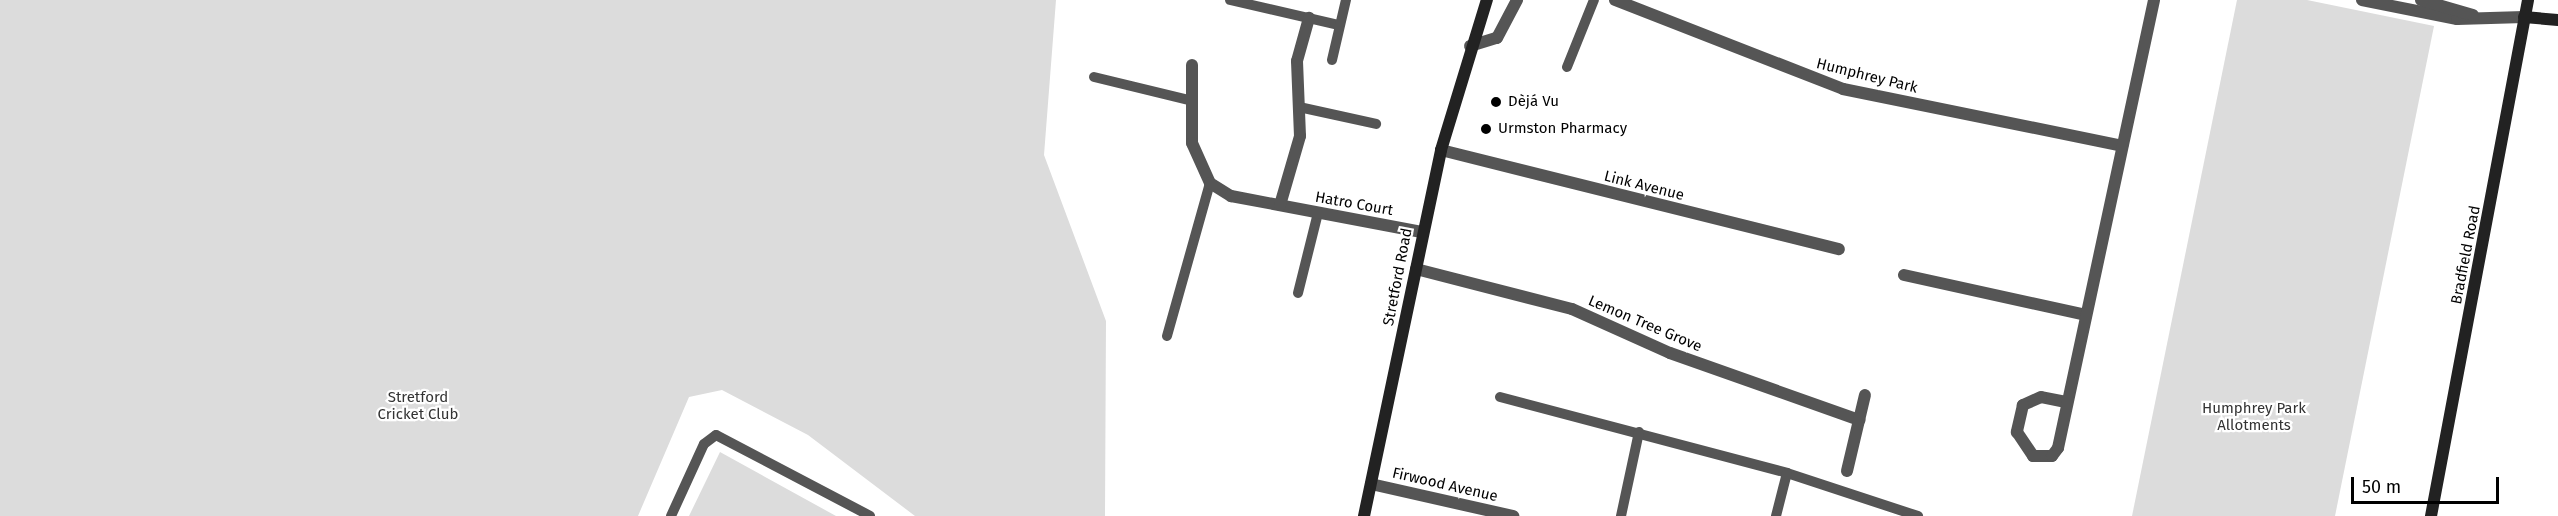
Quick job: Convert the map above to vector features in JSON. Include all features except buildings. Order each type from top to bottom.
[{"type":"street","name":"Stretford Road","points":[[1364,516],[1441,150],[1470,46],[1487,0]]},
{"type":"street","points":[[1470,46],[1497,38],[1517,0]]},
{"type":"street","name":"Humphrey Park","points":[[1616,0],[1843,89],[2122,146]]},
{"type":"street","points":[[2067,402],[2042,397],[2023,405],[2017,432],[2033,456],[2052,456],[2058,448],[2154,0]]},
{"type":"street","points":[[2362,0],[2457,19],[2473,15]]},
{"type":"street","points":[[2421,0],[2473,15],[2558,21]]},
{"type":"street","name":"Bradfield Road","points":[[2431,516],[2528,0]]},
{"type":"street","points":[[1280,205],[1294,172],[1299,107],[1297,61],[1309,18]]},
{"type":"street","points":[[1192,65],[1189,100],[1192,143],[1210,183]]},
{"type":"street","name":"Link Avenue","points":[[1441,150],[1839,249]]},
{"type":"street","name":"Hatro Court","points":[[1210,183],[1231,196],[1422,232]]},
{"type":"street","name":"Lemon Tree Grove","points":[[1416,268],[1572,309],[1670,352],[1859,420]]},
{"type":"street","points":[[1904,275],[2086,315]]},
{"type":"street","points":[[1847,471],[1865,395]]},
{"type":"street","name":"Firwood Avenue","points":[[1371,483],[1474,512],[1513,516]]},
{"type":"lane","points":[[1230,0],[1340,25]]},
{"type":"lane","points":[[1332,60],[1346,0]]},
{"type":"lane","points":[[1567,67],[1593,0]]},
{"type":"lane","points":[[1094,77],[1189,100]]},
{"type":"lane","points":[[1299,107],[1377,124]]},
{"type":"lane","points":[[1167,336],[1210,183]]},
{"type":"lane","points":[[1298,293],[1318,213]]},
{"type":"lane","points":[[1500,398],[1640,432],[1787,473],[1918,516]]},
{"type":"lane","points":[[1621,516],[1640,432]]},
{"type":"lane","points":[[670,516],[704,444],[716,435],[870,516]]},
{"type":"lane","points":[[1776,516],[1787,473]]},
{"type":"green space","name":"Stretford Cricket Club","points":[[0,0],[1056,0],[1044,155],[1106,321],[1105,516],[915,516],[808,435],[722,390],[689,397],[638,516],[0,516]]},
{"type":"green space","name":"Humphrey Park Allotments","points":[[2237,0],[2307,0],[2434,26],[2335,516],[2132,516]]},
{"type":"green space","points":[[720,452],[836,516],[689,516]]},
{"type":"place","name":"Dèjá Vu","points":[[1496,102]]},
{"type":"place","name":"Urmston Pharmacy","points":[[1486,129]]}]
